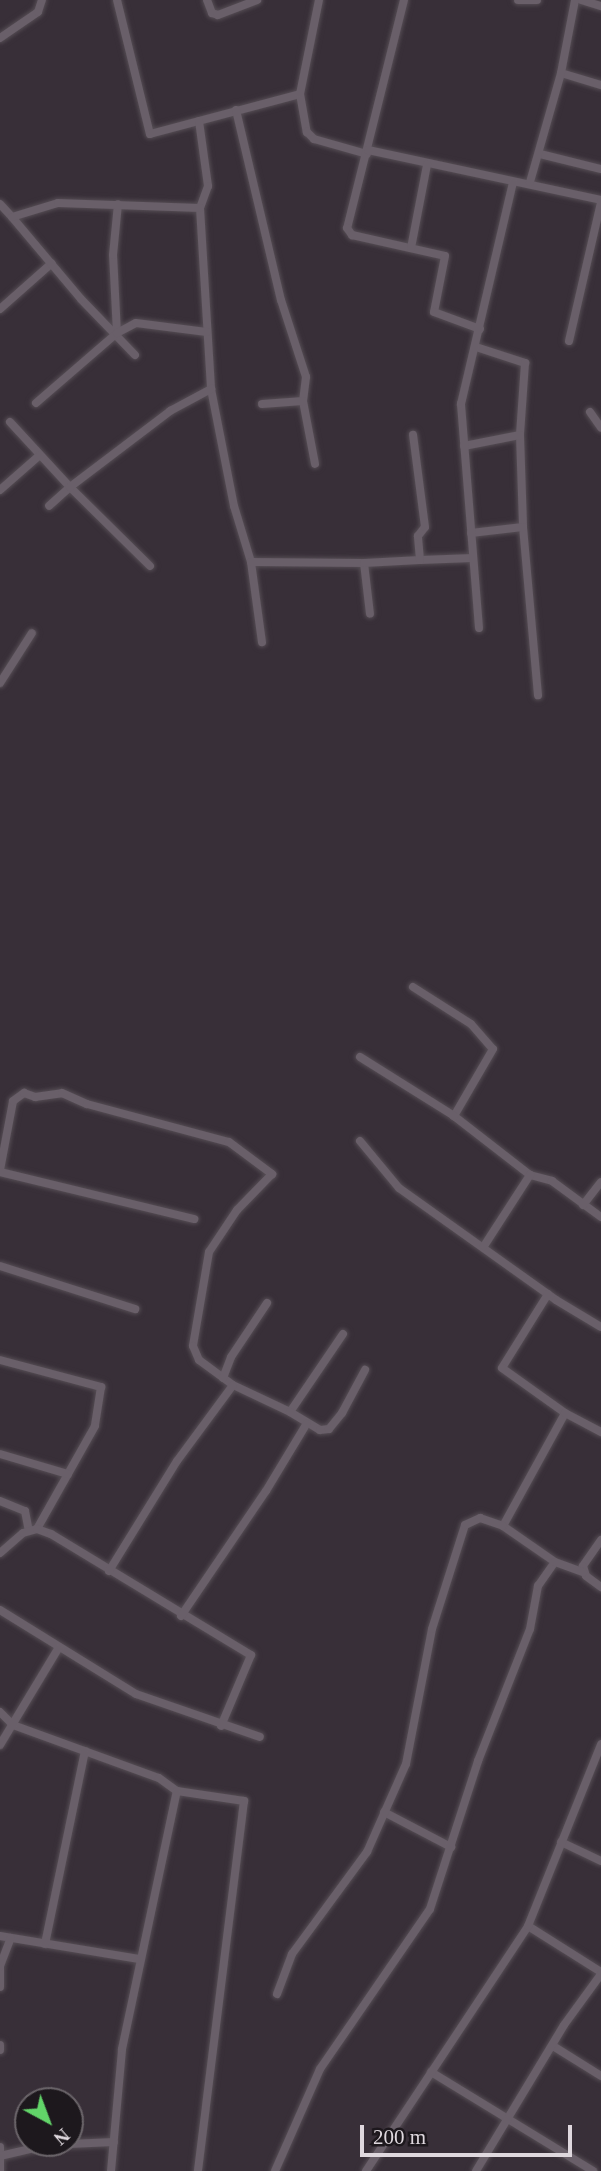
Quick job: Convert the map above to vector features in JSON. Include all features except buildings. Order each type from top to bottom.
[{"type":"street","points":[[0,38],[38,12],[43,0]]},
{"type":"street","points":[[117,0],[150,134],[300,94]]},
{"type":"street","points":[[206,0],[212,13],[218,15],[257,0]]},
{"type":"street","points":[[320,0],[300,94],[307,132],[314,139],[513,183],[530,182],[601,201],[569,341]]},
{"type":"street","points":[[404,0],[348,232],[445,256],[436,316],[480,329]]},
{"type":"street","points":[[518,0],[537,0]]},
{"type":"street","points":[[530,182],[561,73],[575,0]]},
{"type":"street","points":[[581,0],[601,6]]},
{"type":"street","points":[[561,73],[601,85]]},
{"type":"street","points":[[236,110],[281,300],[306,377],[303,401],[315,464]]},
{"type":"street","points":[[199,121],[208,186],[200,208],[205,331],[211,389],[234,506],[251,562],[262,642]]},
{"type":"street","points":[[540,154],[601,169]]},
{"type":"street","points":[[411,248],[427,165]]},
{"type":"street","points":[[480,628],[461,404],[513,183]]},
{"type":"street","points":[[12,217],[58,203],[200,208]]},
{"type":"street","points":[[0,204],[80,299],[117,333],[135,355]]},
{"type":"street","points":[[117,333],[113,255],[118,204]]},
{"type":"street","points":[[0,309],[52,264]]},
{"type":"street","points":[[36,403],[117,333],[136,323],[205,331]]},
{"type":"street","points":[[476,347],[525,363],[520,435],[523,527],[538,695]]},
{"type":"street","points":[[49,506],[170,411],[211,389]]},
{"type":"street","points":[[262,404],[303,401]]},
{"type":"street","points":[[590,412],[601,428]]},
{"type":"street","points":[[10,422],[70,487],[150,566]]},
{"type":"street","points":[[414,435],[425,527],[418,536],[420,559]]},
{"type":"street","points":[[464,446],[520,435]]},
{"type":"street","points":[[0,490],[40,455]]},
{"type":"street","points":[[471,533],[523,527]]},
{"type":"street","points":[[251,562],[364,564],[473,558]]},
{"type":"street","points":[[364,564],[370,614]]},
{"type":"street","points":[[0,683],[32,633]]},
{"type":"street","points":[[413,987],[471,1024],[494,1049],[454,1116]]},
{"type":"street","points":[[360,1056],[454,1116],[530,1175],[552,1181],[601,1217]]},
{"type":"street","points":[[194,1219],[0,1171],[4,1114],[13,1101],[24,1093],[35,1097],[62,1093],[87,1104],[229,1142],[272,1174],[237,1210],[203,1267],[193,1346],[199,1360],[233,1385],[290,1412],[320,1430],[334,1424],[365,1370]]},
{"type":"street","points":[[360,1141],[399,1188],[484,1245],[548,1294],[601,1327]]},
{"type":"street","points":[[484,1245],[530,1175]]},
{"type":"street","points":[[583,1205],[601,1182]]},
{"type":"street","points":[[0,1266],[86,1289],[135,1308]]},
{"type":"street","points":[[548,1294],[502,1368],[565,1413],[601,1432]]},
{"type":"street","points":[[223,1378],[231,1357],[267,1303]]},
{"type":"street","points":[[290,1412],[344,1334]]},
{"type":"street","points":[[0,1360],[101,1387],[95,1426],[68,1474],[33,1530],[0,1553]]},
{"type":"street","points":[[109,1571],[177,1461],[233,1385]]},
{"type":"street","points":[[503,1526],[565,1413]]},
{"type":"street","points":[[181,1616],[267,1492],[307,1423]]},
{"type":"street","points":[[0,1454],[68,1474]]},
{"type":"street","points":[[0,1501],[25,1511],[33,1530],[109,1571],[251,1656],[222,1726]]},
{"type":"street","points":[[277,1994],[292,1954],[352,1876],[406,1764],[432,1629],[465,1525],[480,1518],[503,1526],[555,1562],[583,1572],[601,1587]]},
{"type":"street","points":[[583,1572],[601,1540]]},
{"type":"street","points":[[275,2171],[320,2069],[430,1909],[478,1760],[530,1629],[538,1587],[555,1562]]},
{"type":"street","points":[[0,1610],[58,1649],[135,1694],[260,1737]]},
{"type":"street","points":[[0,1745],[58,1649]]},
{"type":"street","points":[[0,1712],[12,1725],[159,1778],[177,1791],[244,1801],[198,2171]]},
{"type":"street","points":[[366,2171],[528,1926],[599,1756],[601,1744]]},
{"type":"street","points":[[45,1944],[85,1751]]},
{"type":"street","points":[[111,2171],[122,2049],[139,1959],[177,1791]]},
{"type":"street","points":[[384,1812],[451,1847]]},
{"type":"street","points":[[561,1842],[601,1861]]},
{"type":"street","points":[[476,2171],[601,1973],[528,1926]]},
{"type":"street","points":[[0,1936],[139,1959]]},
{"type":"street","points":[[0,1987],[0,1966],[11,1938]]},
{"type":"street","points":[[0,2045],[0,2050]]},
{"type":"street","points":[[553,2046],[601,2076]]},
{"type":"street","points":[[431,2072],[586,2169]]},
{"type":"street","points":[[1,2156],[47,2145],[114,2142]]},
{"type":"street","points":[[0,2147],[0,2171]]}]
